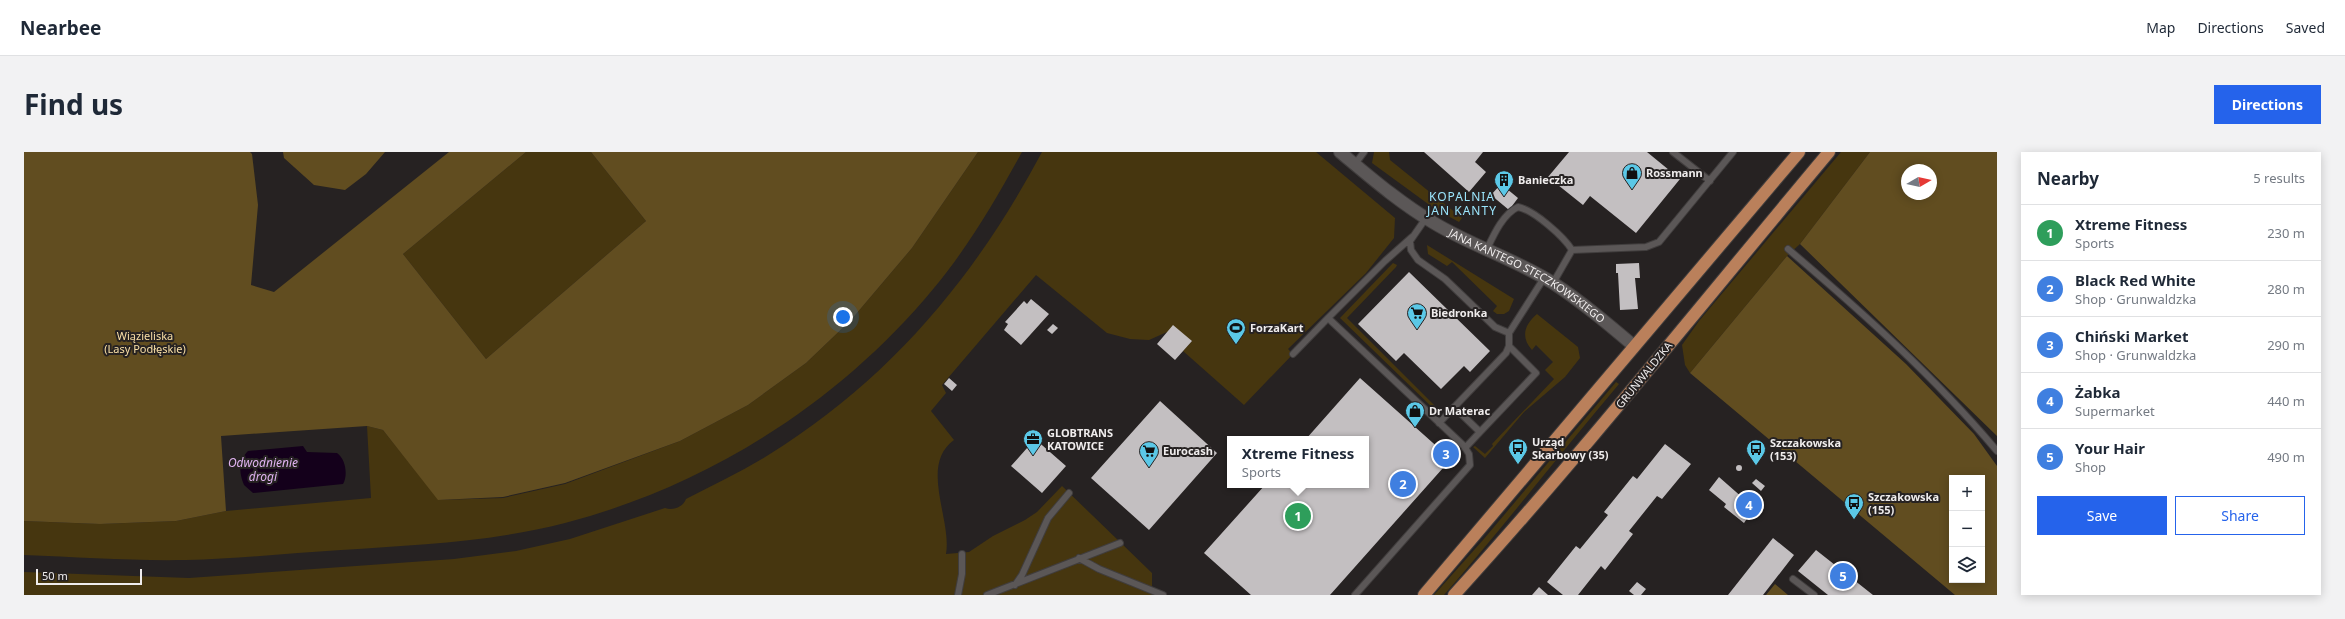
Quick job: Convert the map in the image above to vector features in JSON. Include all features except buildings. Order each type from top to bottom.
[{"type":"main road","points":[[1424,595],[1799,152]]},
{"type":"main road","name":"GRUNWALDZKA","points":[[1454,595],[1515,528],[1621,404],[1829,152]]},
{"type":"street","name":"JANA KANTEGO STECZKOWSKIEGO","points":[[1340,152],[1389,193],[1426,218],[1548,280],[1634,346]]},
{"type":"lane","points":[[1355,164],[1364,152]]},
{"type":"lane","points":[[1673,152],[1710,181]]},
{"type":"lane","points":[[1439,423],[1506,353],[1509,346],[1509,333],[1572,250],[1640,248],[1655,245],[1666,236],[1734,152]]},
{"type":"lane","points":[[1487,249],[1498,226],[1513,209],[1518,207],[1529,210],[1563,238],[1572,250]]},
{"type":"lane","points":[[1293,354],[1384,261],[1412,237],[1426,218]]},
{"type":"lane","points":[[1412,237],[1410,245],[1418,260],[1445,280],[1495,327],[1509,333]]},
{"type":"lane","points":[[1788,249],[1847,300],[1909,359],[1978,428],[1997,451]]},
{"type":"lane","points":[[1328,318],[1465,448],[1469,454],[1470,465],[1465,472],[1355,595]]},
{"type":"lane","points":[[1465,448],[1536,373],[1509,346]]},
{"type":"lane","points":[[1454,407],[1480,432]]},
{"type":"lane","points":[[1015,585],[1022,575],[1048,518],[1069,493]]},
{"type":"lane","points":[[987,595],[1120,543]]},
{"type":"lane","points":[[958,595],[962,574],[962,554]]},
{"type":"lane","points":[[1079,558],[1099,569],[1164,595]]},
{"type":"lane","points":[[1793,579],[1814,595]]},
{"type":"shaded area","points":[[526,152],[591,152],[646,221],[486,359],[403,254]]},
{"type":"shaded area","points":[[978,152],[1022,152],[992,205],[959,256],[934,288],[897,329],[857,368],[814,403],[768,434],[720,462],[670,487],[618,507],[565,523],[510,535],[454,542],[186,560],[105,559],[24,555],[24,521],[100,524],[176,521],[226,511],[371,498],[367,426],[383,430],[439,500],[503,498],[565,484],[680,441],[748,405],[806,363],[851,320],[912,248]]},
{"type":"shaded area","points":[[1042,152],[1316,152],[1395,218],[1394,238],[1366,273],[1288,349],[1293,354],[1244,405],[1183,351],[1192,341],[1167,332],[1149,340],[1130,339],[1107,333],[1036,275],[942,385],[946,393],[931,411],[954,440],[944,451],[939,463],[939,493],[947,540],[946,554],[969,552],[993,536],[1025,520],[1037,512],[1062,486],[1152,573],[1152,595],[24,595],[24,572],[189,578],[454,559],[516,551],[570,539],[665,508],[677,508],[685,502],[686,499],[748,467],[784,445],[825,416],[899,351],[932,315],[962,278],[991,238]]},
{"type":"shaded area","points":[[1374,152],[1389,152],[1390,160],[1462,218],[1459,222],[1435,209],[1372,163]]},
{"type":"shaded area","points":[[1841,152],[1870,152],[1800,244],[1787,256],[1690,373],[1685,365],[1682,345],[1699,321]]},
{"type":"shaded area","points":[[1427,245],[1514,299],[1509,311],[1504,314],[1497,314],[1493,311],[1497,306],[1452,262],[1447,266],[1428,254]]},
{"type":"shaded area","points":[[1393,263],[1397,265],[1396,267],[1347,318],[1439,410],[1437,412],[1340,318]]},
{"type":"shaded area","points":[[1537,314],[1578,347],[1580,358],[1565,377],[1524,412],[1485,458],[1473,447],[1475,446],[1485,454],[1493,446],[1492,444],[1554,379],[1545,370],[1553,362],[1536,345],[1532,350],[1526,340],[1525,336],[1527,326]]},
{"type":"shaded area","points":[[1616,382],[1619,384],[1444,595],[1434,595],[1483,540]]},
{"type":"green space","name":"Wiązieliska (Lasy Podłęskie)","points":[[24,152],[250,152],[252,154],[258,205],[251,285],[274,292],[449,152],[526,152],[403,254],[486,359],[646,221],[591,152],[978,152],[912,248],[851,320],[806,363],[748,405],[680,441],[565,483],[503,497],[438,500],[383,430],[367,426],[221,436],[226,511],[176,521],[100,524],[24,521]]},
{"type":"green space","points":[[283,152],[385,152],[366,174],[345,190],[314,185],[284,158]]},
{"type":"green space","points":[[1870,152],[1997,152],[1997,436],[1800,244]]},
{"type":"green space","points":[[1787,256],[1906,364],[1974,434],[1997,466],[1997,595],[1955,595],[1690,373]]},
{"type":"green space","points":[[1775,584],[1788,595],[1766,595]]},
{"type":"water","name":"Odwodnienie drogi","points":[[303,446],[307,452],[337,453],[344,463],[346,472],[345,481],[343,484],[253,493],[244,485],[240,467],[242,459],[248,451]]},
{"type":"place","name":"Rossmann","points":[[1632,190]]},
{"type":"place","name":"Banieczka","points":[[1504,197]]},
{"type":"place","name":"Biedronka","points":[[1417,330]]},
{"type":"place","name":"ForzaKart","points":[[1236,345]]},
{"type":"place","name":"Dr Materac","points":[[1415,428]]},
{"type":"place","name":"Chiński Market","points":[[1446,454]]},
{"type":"place","name":"GLOBTRANS KATOWICE","points":[[1033,456]]},
{"type":"place","name":"Urząd Skarbowy (35)","points":[[1518,465]]},
{"type":"place","name":"Szczakowska (153)","points":[[1756,466]]},
{"type":"place","name":"Eurocash","points":[[1149,468]]},
{"type":"place","name":"Black Red White","points":[[1403,484]]},
{"type":"place","name":"Żabka","points":[[1749,505]]},
{"type":"place","name":"Xtreme Fitness","points":[[1298,516]]},
{"type":"place","name":"Szczakowska (155)","points":[[1854,520]]},
{"type":"place","name":"Your Hair","points":[[1843,576]]},
{"type":"district","name":"KOPALNIA JAN KANTY","points":[[1462,204]]}]
